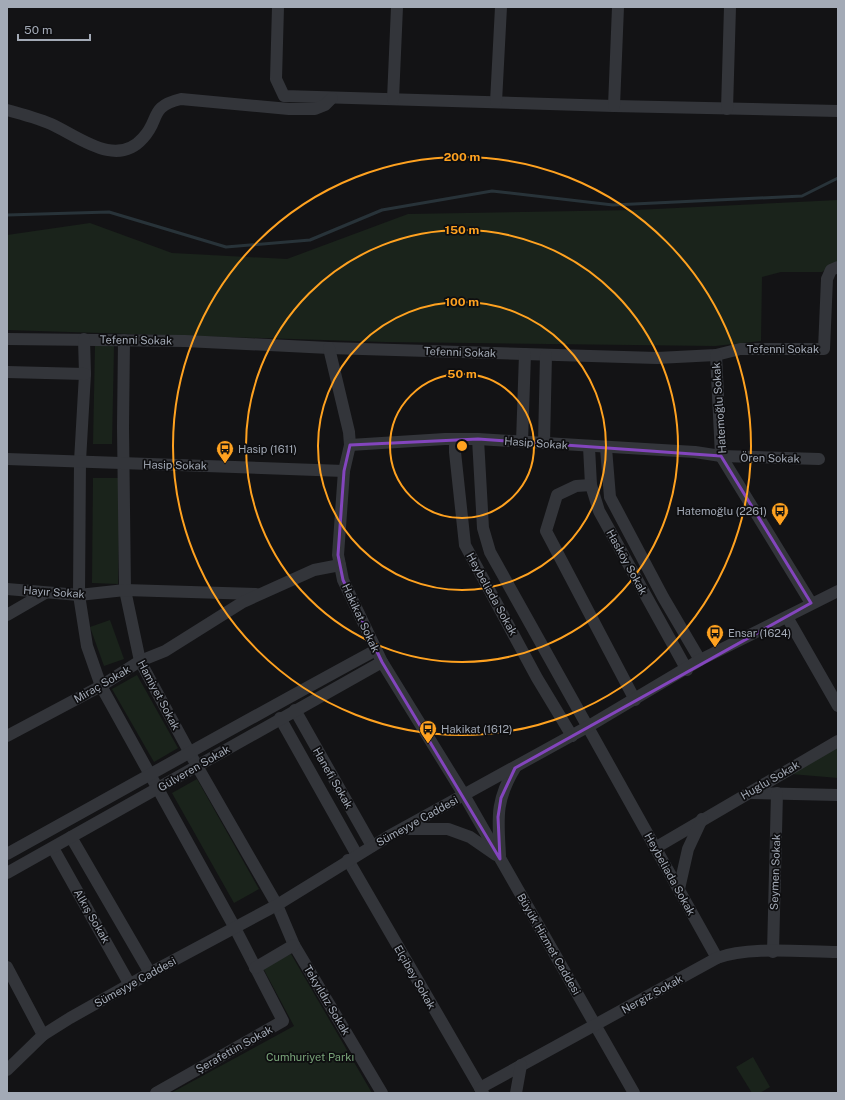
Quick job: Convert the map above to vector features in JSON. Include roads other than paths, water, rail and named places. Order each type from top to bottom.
[{"type":"street","points":[[278,7],[276,79],[284,96],[838,111]]},
{"type":"street","points":[[393,99],[397,7]]},
{"type":"street","points":[[496,102],[501,7]]},
{"type":"street","points":[[614,106],[618,7]]},
{"type":"street","points":[[727,109],[730,7]]},
{"type":"street","points":[[7,110],[50,124],[103,150],[117,151],[130,147],[143,139],[159,108],[168,103],[181,100],[289,109],[315,109],[325,104],[332,98]]},
{"type":"street","name":"Tefenni Sokak","points":[[7,339],[186,341],[330,348],[657,358],[716,356],[740,349],[824,349],[827,279],[831,270],[838,267]]},
{"type":"street","name":"Şerafettin Sokak","points":[[84,339],[85,374],[80,461],[79,595],[87,646],[99,683],[235,928],[283,1021],[156,1093]]},
{"type":"street","name":"Hamiyet Sokak","points":[[124,340],[123,464],[125,590],[140,661],[197,766],[277,905]]},
{"type":"street","name":"Hakikat Sokak","points":[[330,348],[349,432],[350,445],[344,471],[338,555],[343,580],[382,662],[464,795]]},
{"type":"street","points":[[522,442],[525,354]]},
{"type":"street","points":[[544,443],[546,355]]},
{"type":"street","name":"Hatemoğlu Sokak","points":[[716,356],[721,456],[812,603]]},
{"type":"street","points":[[7,372],[85,374]]},
{"type":"street","name":"Heybeliada Sokak","points":[[455,439],[455,452],[465,545],[537,678],[572,736]]},
{"type":"street","name":"Hasip Sokak","points":[[350,445],[478,439],[589,447],[695,452],[721,456]]},
{"type":"street","name":"Heybeliada Sokak","points":[[478,439],[483,528],[490,552],[589,726],[717,958]]},
{"type":"street","name":"Hasköy Sokak","points":[[589,447],[591,485],[599,511],[687,670]]},
{"type":"street","points":[[606,448],[610,497],[663,597],[700,660]]},
{"type":"street","name":"Ören Sokak","points":[[721,456],[819,459]]},
{"type":"street","name":"Hasip Sokak","points":[[7,459],[123,464],[187,464],[344,471]]},
{"type":"street","points":[[591,485],[576,486],[557,495],[546,531],[635,700]]},
{"type":"street","name":"Miraç Sokak","points":[[7,736],[99,683],[140,661],[165,651],[243,602],[314,570],[340,565]]},
{"type":"street","name":"Hayır Sokak","points":[[7,588],[45,593],[79,595],[125,590]]},
{"type":"street","name":"Miraç Sokak","points":[[125,590],[259,594]]},
{"type":"street","name":"Sümeyye Caddesi","points":[[7,1070],[43,1035],[130,984],[277,905],[372,846],[572,736],[687,670],[700,660],[838,591]]},
{"type":"street","points":[[7,615],[45,593]]},
{"type":"street","points":[[787,617],[838,706]]},
{"type":"street","points":[[7,854],[150,775],[189,751],[376,650]]},
{"type":"street","name":"Gülveren Sokak","points":[[7,874],[280,718],[382,662]]},
{"type":"street","points":[[7,727],[99,683]]},
{"type":"street","name":"Hanefi Sokak","points":[[295,710],[372,846]]},
{"type":"street","name":"Elçibey Sokak","points":[[280,718],[353,858],[481,1090]]},
{"type":"street","name":"Huglu Sokak","points":[[656,848],[702,819],[838,741]]},
{"type":"street","points":[[500,858],[498,817],[501,798],[506,783],[515,768]]},
{"type":"street","points":[[748,793],[838,795]]},
{"type":"street","name":"Seymen Sokak","points":[[772,952],[777,793]]},
{"type":"street","name":"Büyük Hizmet Caddesi","points":[[464,795],[634,1093]]},
{"type":"street","points":[[679,889],[688,849],[702,819]]},
{"type":"street","points":[[402,829],[448,829],[470,837],[500,858]]},
{"type":"street","points":[[51,830],[62,842],[150,973]]},
{"type":"street","name":"Alkış Sokak","points":[[62,842],[130,984]]},
{"type":"street","name":"Tekyıldız Sokak","points":[[277,905],[294,945],[382,1093]]},
{"type":"street","points":[[255,968],[294,945]]},
{"type":"street","name":"Nergiz Sokak","points":[[481,1090],[521,1065],[717,958],[728,954],[838,952]]},
{"type":"street","points":[[7,967],[43,1035]]},
{"type":"street","points":[[516,1093],[521,1065]]},
{"type":"waterway","points":[[7,215],[109,212],[226,247],[310,240],[382,210],[492,191],[613,205],[802,196],[838,178]]},
{"type":"place","name":"Hasip (1611)","points":[[225,464]]},
{"type":"place","name":"Hatemoğlu (2261)","points":[[780,526]]},
{"type":"place","name":"Ensar (1624)","points":[[715,648]]},
{"type":"place","name":"Hakikat (1612)","points":[[428,744]]},
{"type":"park label","name":"Cumhuriyet Parkı","points":[[310,1057]]}]
